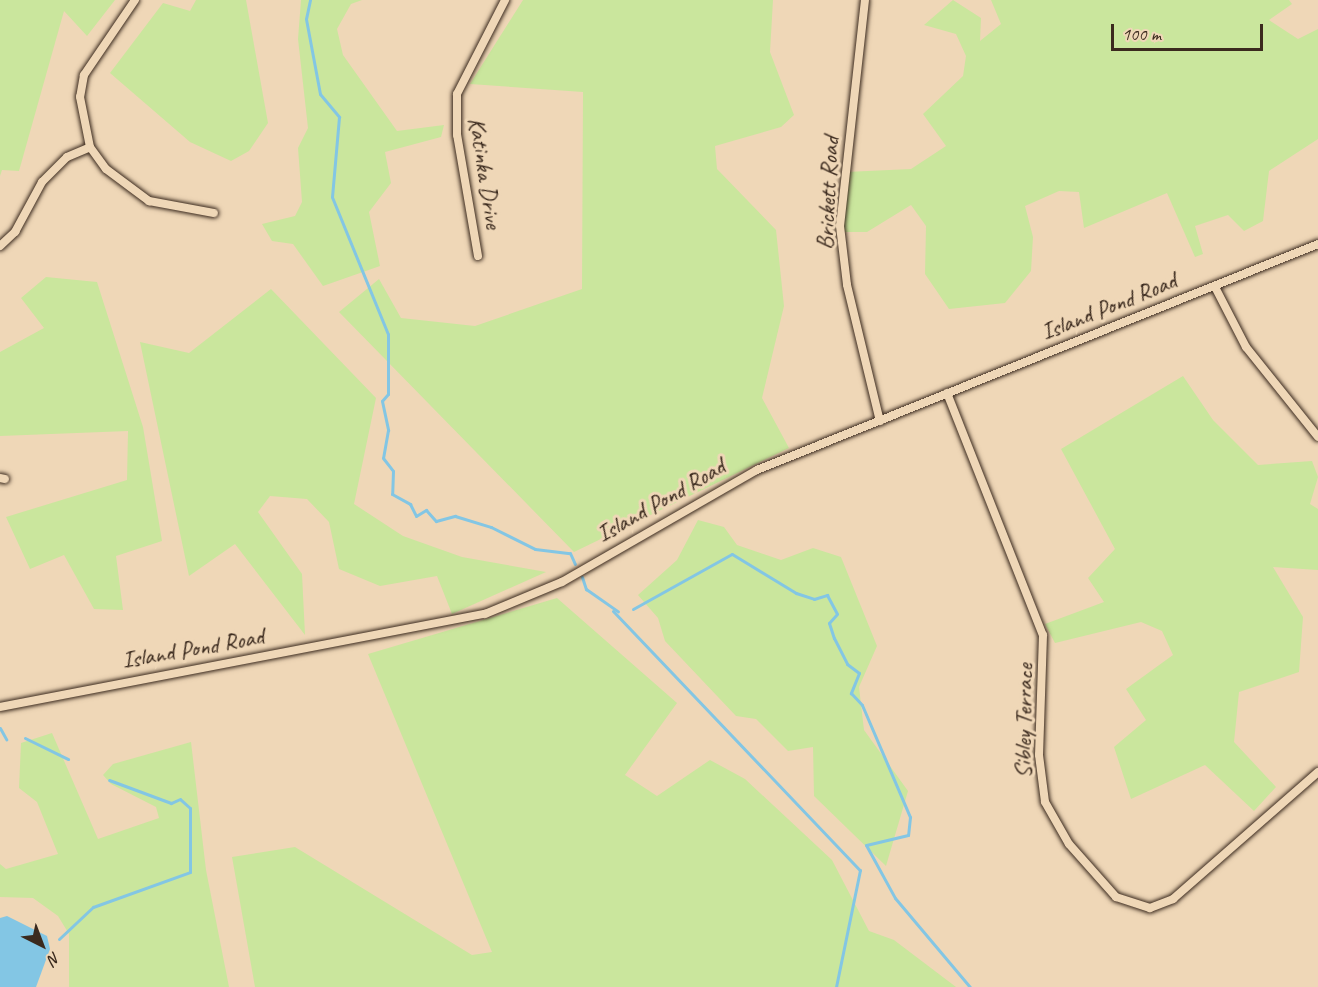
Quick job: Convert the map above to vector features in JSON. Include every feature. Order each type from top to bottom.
[{"type":"street","points":[[135,0],[84,75],[80,97],[90,147],[106,169],[149,201],[214,213]]},
{"type":"street","name":"Katinka Drive","points":[[478,256],[457,135],[457,93],[505,0]]},
{"type":"street","name":"Brickett Road","points":[[865,0],[840,226],[847,285],[880,421]]},
{"type":"street","points":[[0,246],[15,232],[42,182],[67,157],[90,147]]},
{"type":"street","name":"Island Pond Road","points":[[0,707],[485,615],[562,582],[735,480],[1318,244]]},
{"type":"street","points":[[1215,286],[1252,357],[1318,437]]},
{"type":"street","name":"Sibley Terrace","points":[[947,393],[1043,635],[1039,755],[1045,802],[1055,825],[1116,897],[1150,908],[1173,899],[1318,772]]},
{"type":"green space","points":[[0,0],[115,0],[87,36],[64,11],[19,171],[2,170],[0,176]]},
{"type":"green space","points":[[196,0],[246,0],[268,123],[249,151],[231,161],[190,142],[110,73],[163,3],[190,11]]},
{"type":"green space","points":[[301,0],[362,0],[351,4],[337,29],[343,55],[397,131],[444,125],[441,137],[385,152],[391,183],[369,212],[380,266],[323,286],[293,244],[272,241],[262,224],[295,216],[302,202],[298,148],[308,128],[298,39]]},
{"type":"green space","points":[[523,0],[773,0],[770,52],[794,115],[781,127],[715,146],[717,169],[776,230],[784,306],[762,398],[789,448],[574,552],[339,312],[379,279],[401,318],[475,326],[582,289],[583,92],[470,84]]},
{"type":"green space","points":[[953,0],[981,18],[980,41],[1001,24],[991,0],[1289,0],[1292,4],[1269,20],[1298,39],[1318,29],[1318,139],[1269,171],[1263,221],[1244,231],[1228,215],[1195,226],[1203,254],[1195,257],[1167,193],[1084,228],[1079,192],[1059,191],[1025,206],[1033,237],[1031,271],[1005,303],[949,309],[925,274],[926,226],[911,205],[867,232],[841,232],[846,172],[911,169],[946,146],[923,114],[963,76],[966,56],[956,34],[924,25]]},
{"type":"green space","points":[[46,277],[97,282],[143,427],[162,541],[116,556],[123,610],[94,609],[64,555],[30,569],[6,517],[127,480],[128,431],[0,436],[0,352],[44,328],[21,298]]},
{"type":"green space","points":[[271,289],[376,398],[354,504],[403,536],[462,557],[546,572],[452,614],[437,576],[380,586],[339,569],[329,522],[307,499],[270,496],[258,512],[302,574],[305,635],[235,544],[189,576],[140,342],[189,353]]},
{"type":"green space","points":[[1183,376],[1213,420],[1258,465],[1312,461],[1318,477],[1310,504],[1318,509],[1318,570],[1273,567],[1303,617],[1299,672],[1239,692],[1234,742],[1276,787],[1254,811],[1205,765],[1131,799],[1114,747],[1146,720],[1126,689],[1173,655],[1162,631],[1141,622],[1055,643],[1045,624],[1104,602],[1088,578],[1115,549],[1061,449]]},
{"type":"green space","points":[[698,520],[724,527],[737,545],[781,560],[813,548],[841,557],[877,646],[859,687],[864,730],[908,791],[886,866],[814,796],[813,747],[788,751],[756,719],[736,716],[665,641],[658,618],[638,595],[677,560]]},
{"type":"green space","points":[[557,598],[677,703],[625,775],[657,796],[710,760],[745,779],[832,860],[869,931],[894,940],[956,987],[255,987],[232,857],[295,847],[472,955],[492,952],[368,654]]},
{"type":"green space","points":[[52,733],[98,839],[159,818],[156,807],[111,784],[103,775],[113,764],[191,742],[206,870],[229,987],[69,987],[69,934],[58,916],[33,898],[0,897],[0,864],[6,869],[58,854],[37,802],[19,788],[21,743]]},
{"type":"water","points":[[7,916],[47,936],[50,949],[36,987],[0,987],[0,918]]},
{"type":"waterway","points":[[310,0],[306,19],[320,94],[339,117],[332,197],[388,334],[388,394],[382,401],[388,430],[383,458],[393,471],[392,494],[410,504],[416,516],[426,510],[436,521],[455,516],[491,527],[535,549],[570,553],[575,564]]},
{"type":"waterway","points":[[633,609],[732,554],[796,593],[814,599],[827,595],[837,614],[829,623],[834,638],[847,664],[859,673],[851,693],[862,705],[910,817],[908,835],[866,845],[895,898],[970,987]]},
{"type":"waterway","points":[[582,577],[586,589],[618,611]]},
{"type":"waterway","points":[[613,611],[860,870],[836,987]]},
{"type":"waterway","points":[[0,728],[6,739]]},
{"type":"waterway","points":[[25,738],[68,759]]},
{"type":"waterway","points":[[59,939],[93,907],[190,872],[190,808],[180,799],[171,803],[109,780]]}]
